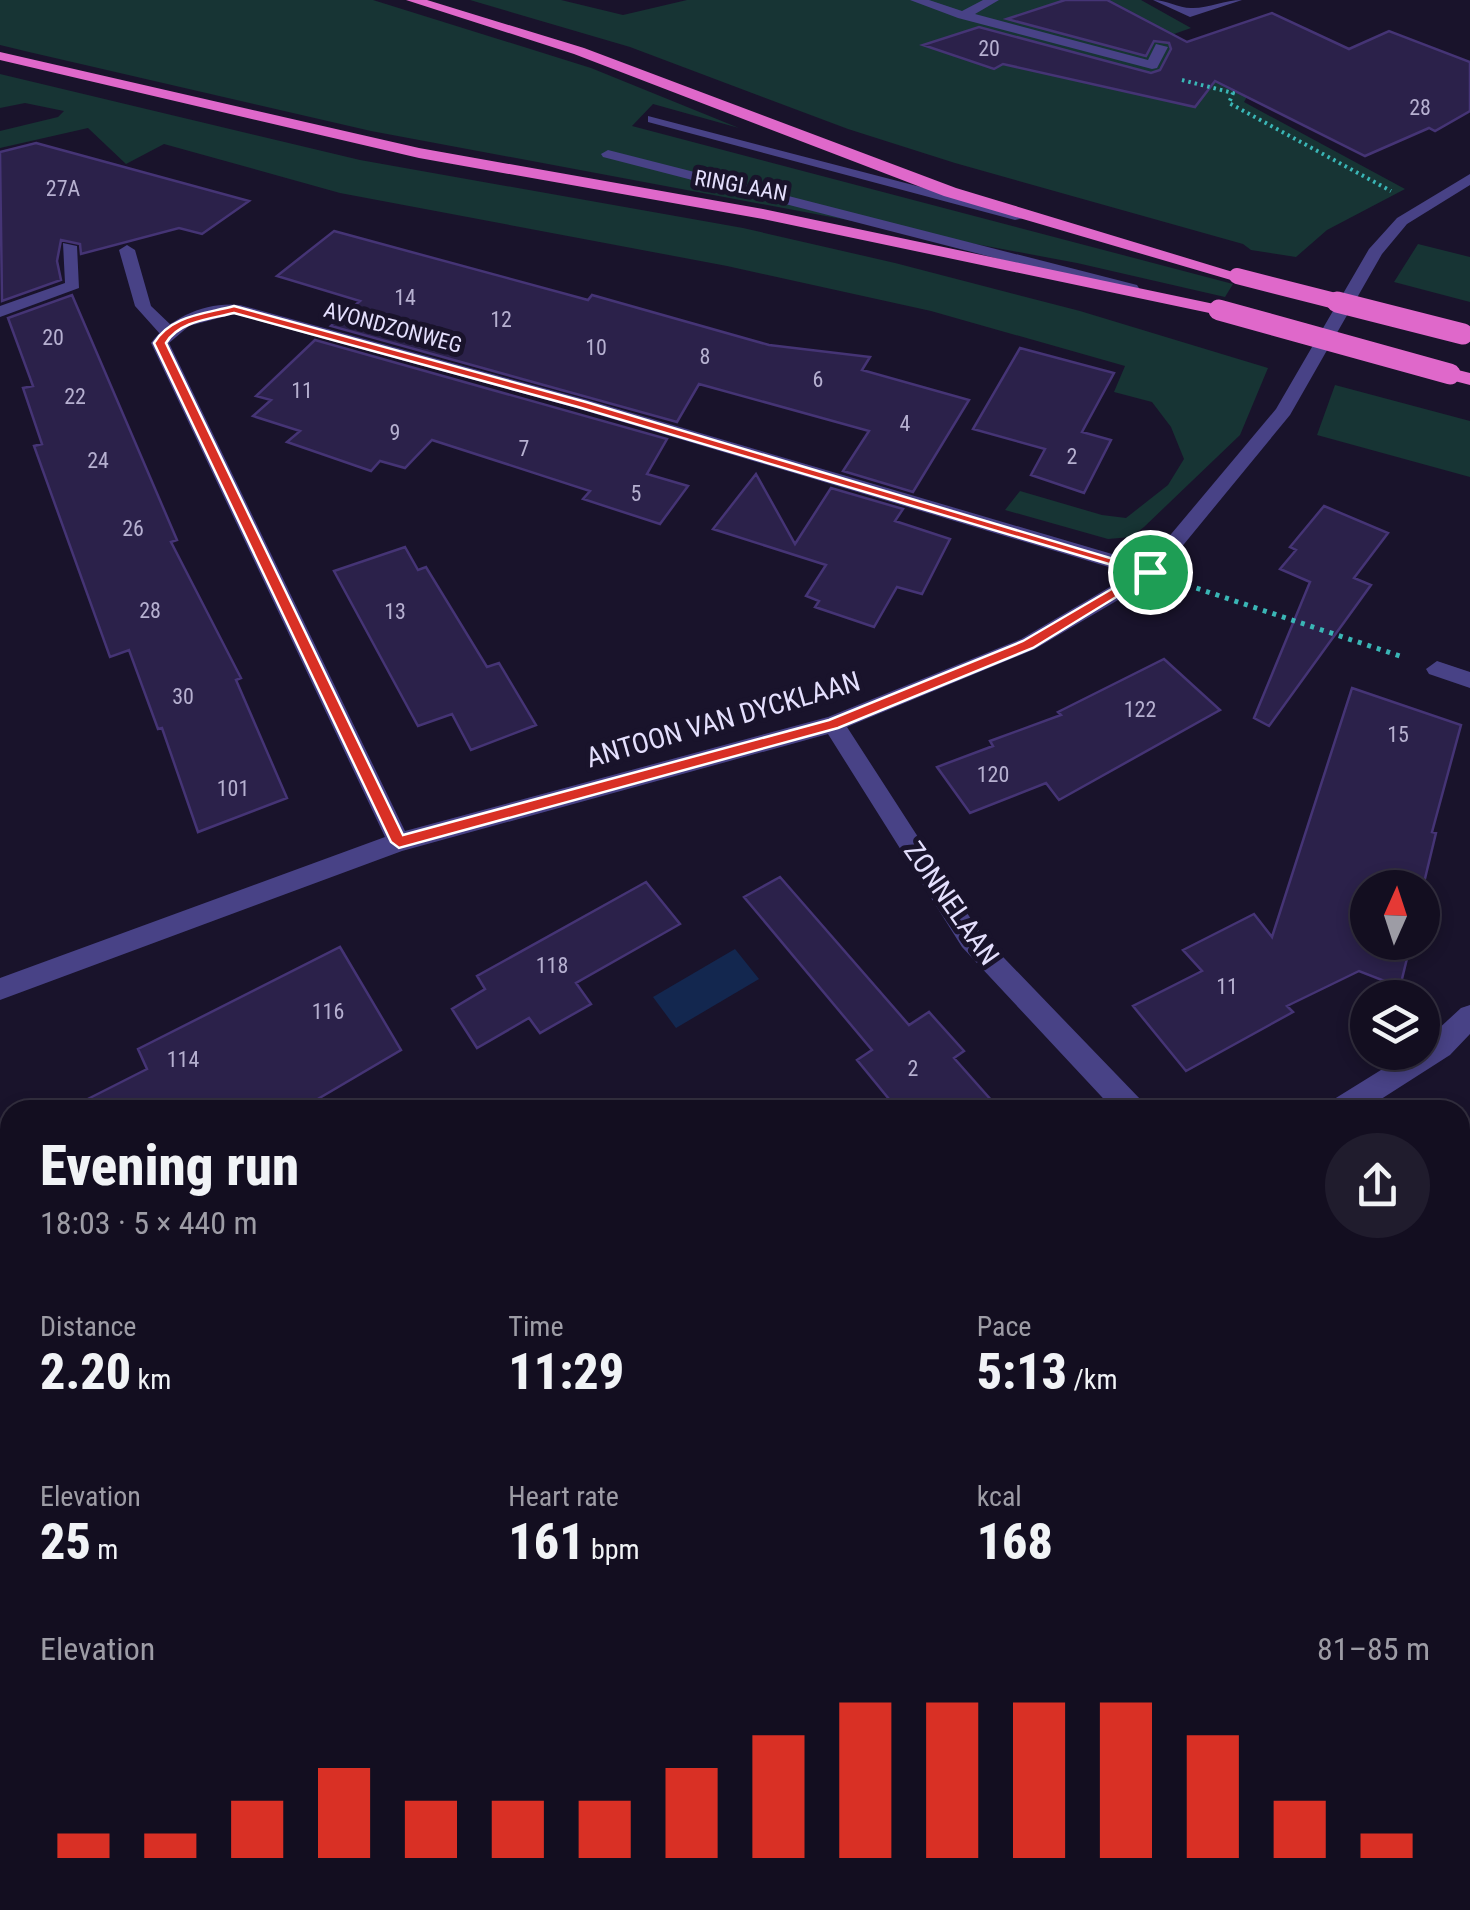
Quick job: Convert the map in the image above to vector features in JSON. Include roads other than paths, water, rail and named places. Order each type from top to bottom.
[{"type":"highway","points":[[414,0],[580,50],[950,192],[1237,276],[1467,335]]},
{"type":"highway","name":"RINGLAAN","points":[[0,56],[419,153],[783,218],[1218,310],[1460,376]]},
{"type":"street","points":[[916,0],[1152,65],[1161,47]]},
{"type":"street","points":[[963,15],[993,0]]},
{"type":"street","points":[[1159,0],[1190,12],[1236,0]]},
{"type":"street","points":[[653,119],[1237,276]]},
{"type":"street","points":[[608,154],[1218,310]]},
{"type":"street","name":"ANTOON VAN DYCKLAAN","points":[[0,990],[399,842],[833,724],[1028,644],[1150,572],[1284,411],[1375,252],[1402,221],[1470,178]]},
{"type":"street","points":[[0,312],[73,284],[69,246]]},
{"type":"street","points":[[127,250],[138,297],[148,318],[167,332],[160,343],[399,842]]},
{"type":"street","name":"AVONDZONWEG","points":[[167,332],[206,314],[234,310],[582,404],[1150,572]]},
{"type":"street","points":[[1437,669],[1470,680]]},
{"type":"street","name":"ZONNELAAN","points":[[833,724],[971,940],[1123,1100]]},
{"type":"street","points":[[1358,1100],[1440,1047],[1470,1016]]},
{"type":"water","points":[[735,949],[759,979],[676,1028],[653,997]]}]
